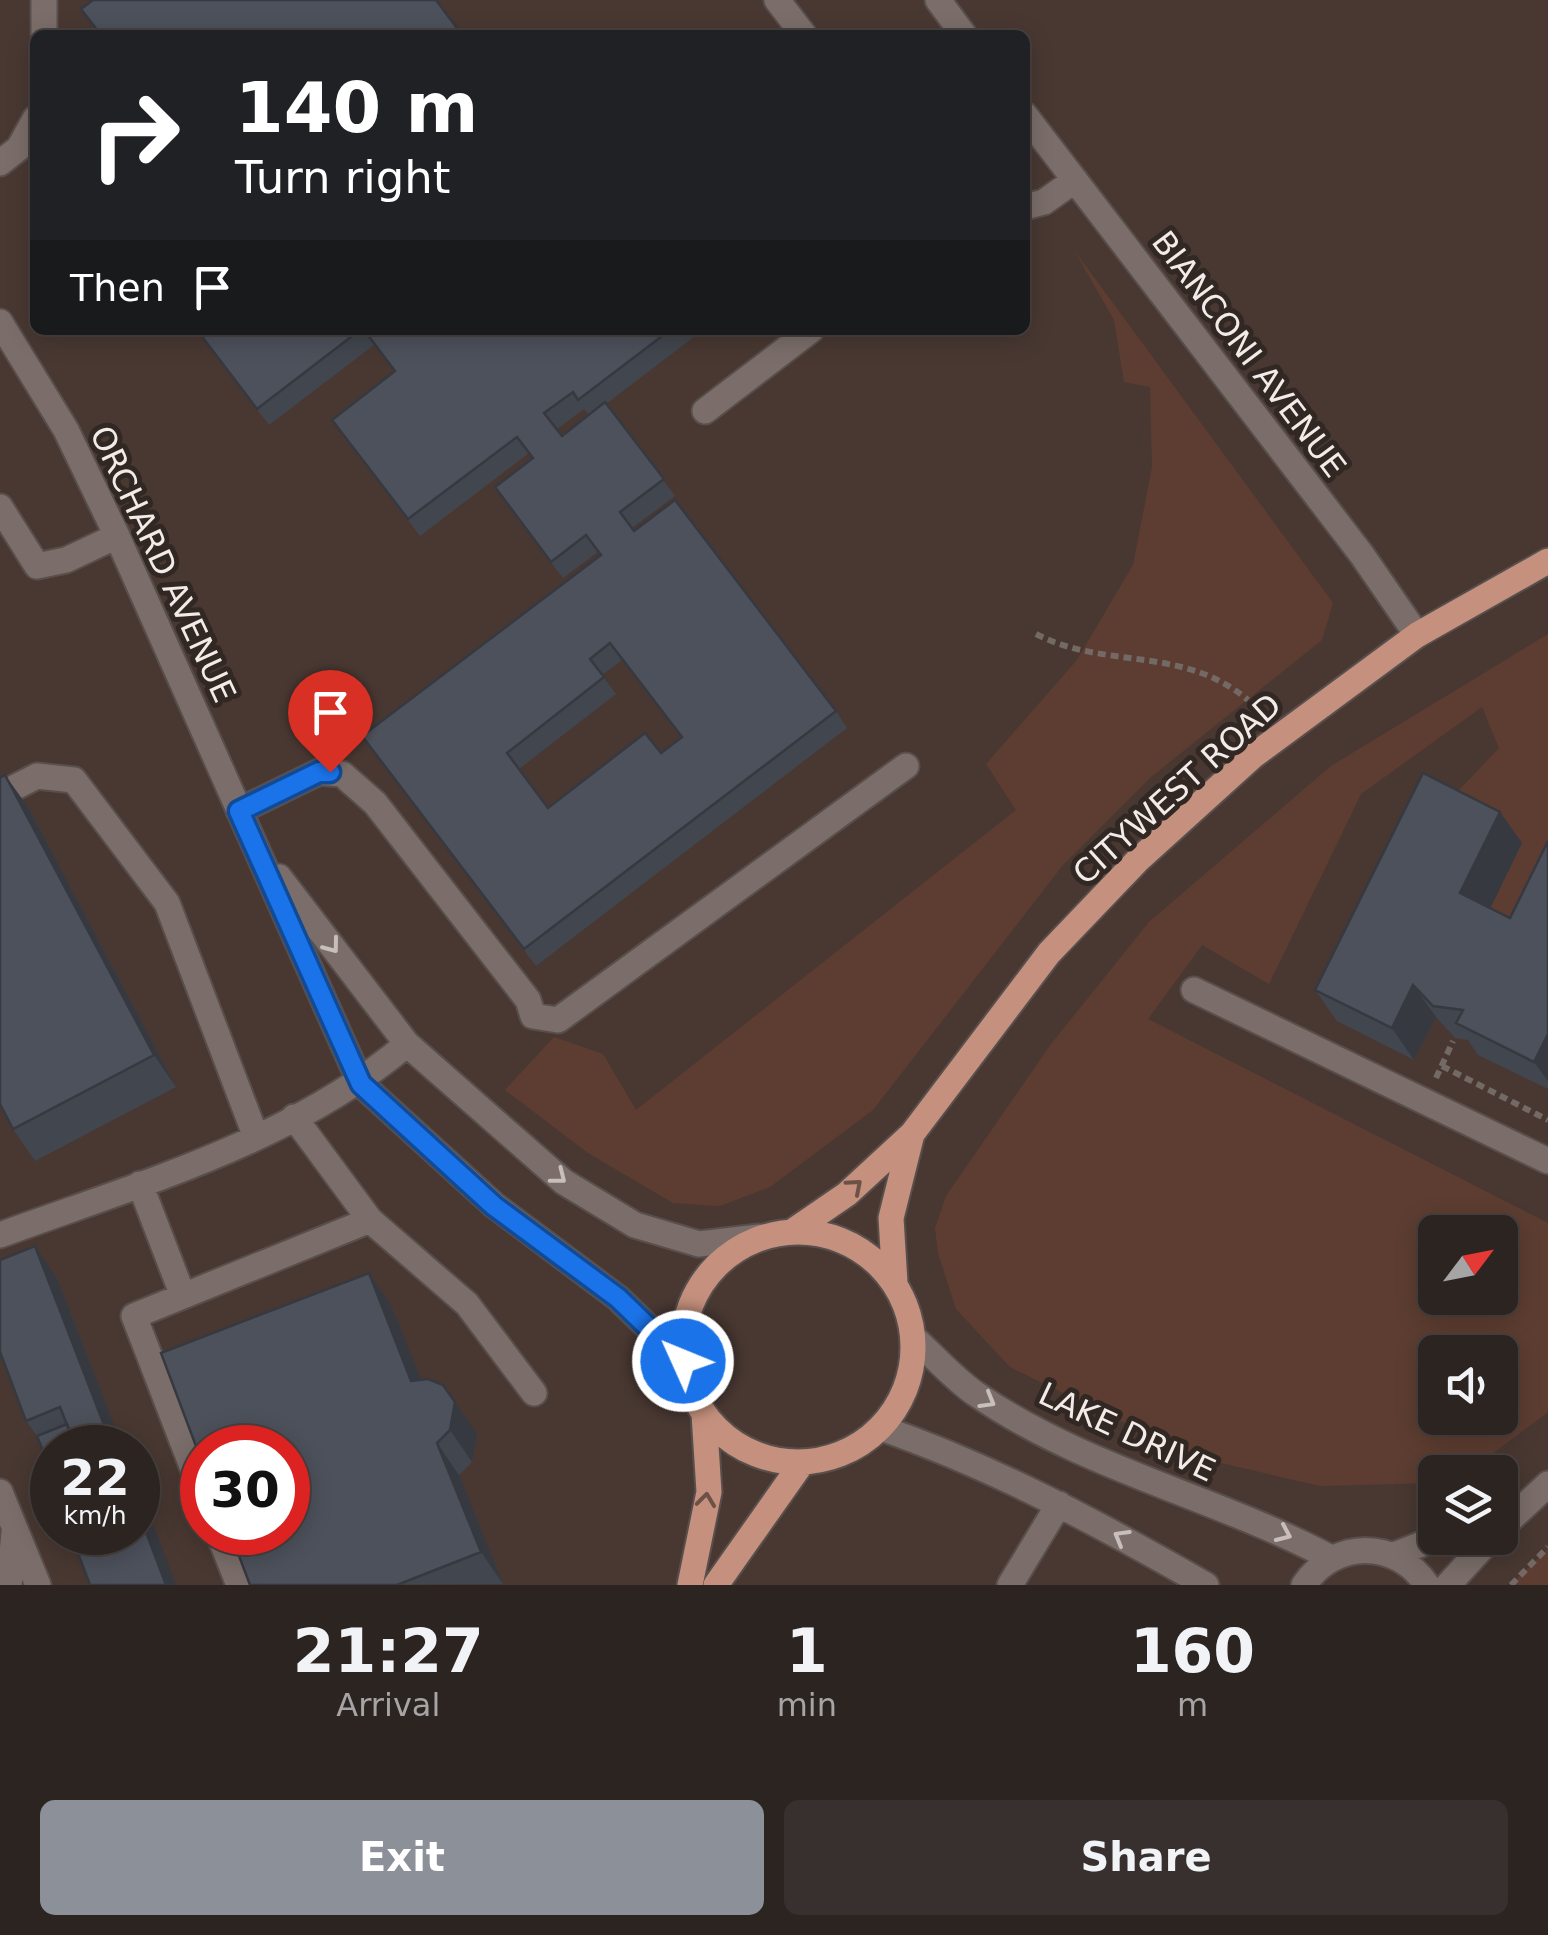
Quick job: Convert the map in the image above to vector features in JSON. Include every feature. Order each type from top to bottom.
[{"type":"main road","name":"CITYWEST ROAD","points":[[793,1230],[847,1194],[912,1134],[1049,953],[1137,861],[1253,756],[1417,635],[1548,561]]},
{"type":"main road","name":"CITYWEST ROAD","points":[[895,1283],[891,1218],[912,1134]]},
{"type":"main road","points":[[793,1230],[833,1236],[868,1254],[895,1283],[908,1309],[914,1338],[907,1386],[882,1428],[858,1446],[831,1458],[802,1463],[765,1458],[731,1441],[704,1414],[690,1389],[683,1361],[685,1322],[699,1286],[724,1256],[759,1237],[793,1230]]},
{"type":"main road","points":[[690,1585],[709,1492],[704,1414]]},
{"type":"main road","points":[[716,1585],[802,1463]]},
{"type":"street","points":[[44,0],[44,30]]},
{"type":"street","points":[[778,0],[800,30]]},
{"type":"street","points":[[938,0],[960,30]]},
{"type":"street","name":"BIANCONI AVENUE","points":[[1030,122],[1362,555],[1417,635]]},
{"type":"street","points":[[0,163],[20,148],[30,129]]},
{"type":"street","points":[[1030,206],[1044,202],[1075,180]]},
{"type":"street","name":"ORCHARD AVENUE","points":[[0,322],[66,430],[117,536],[361,1084],[494,1206],[618,1298],[683,1361]]},
{"type":"street","points":[[705,411],[804,335]]},
{"type":"street","points":[[0,508],[36,566],[66,560],[117,536]]},
{"type":"street","points":[[239,811],[319,772],[342,774],[375,803],[528,1000],[534,1016],[558,1020],[906,766]]},
{"type":"street","points":[[0,796],[37,776],[74,780],[167,903],[256,1137]]},
{"type":"street","name":"ORCHARD AVENUE","points":[[252,841],[408,1044],[564,1182],[635,1225],[700,1244],[759,1237]]},
{"type":"street","points":[[1194,990],[1548,1161]]},
{"type":"street","points":[[0,1235],[256,1137],[361,1084],[408,1044]]},
{"type":"street","points":[[294,1118],[370,1220],[467,1304],[534,1393]]},
{"type":"street","points":[[140,1184],[183,1296]]},
{"type":"street","points":[[180,1435],[134,1316],[370,1220]]},
{"type":"street","name":"LAKE DRIVE","points":[[914,1338],[974,1394],[1061,1443],[1282,1532],[1331,1558]]},
{"type":"street","points":[[882,1428],[946,1450],[1059,1504],[1206,1585]]},
{"type":"street","points":[[1518,1502],[1542,1489]]},
{"type":"street","points":[[1518,1512],[1542,1489]]},
{"type":"street","points":[[0,1492],[38,1585]]},
{"type":"street","points":[[1010,1585],[1019,1577],[1059,1504]]},
{"type":"street","points":[[9,1585],[14,1528]]},
{"type":"street","points":[[1304,1585],[1331,1558],[1351,1550],[1394,1554],[1418,1545]]},
{"type":"street","points":[[1394,1554],[1412,1566],[1427,1585]]},
{"type":"street","points":[[227,1555],[238,1585]]},
{"type":"street","points":[[1448,1585],[1475,1555]]},
{"type":"path","points":[[1036,634],[1097,654],[1174,662],[1228,684],[1248,700]]},
{"type":"path","points":[[1442,1066],[1548,1120]]},
{"type":"path","points":[[1511,1585],[1548,1547]]},
{"type":"shaded area","points":[[0,0],[1548,0],[1548,1585],[0,1585]]},
{"type":"shaded area","points":[[1074,250],[1333,603],[1322,640],[1151,777],[1063,865],[873,1110],[770,1187],[720,1206],[673,1203],[588,1153],[505,1090],[554,1037],[603,1054],[636,1110],[1016,810],[986,764],[1077,660],[1133,565],[1152,467],[1150,387],[1124,382],[1114,320]]},
{"type":"shaded area","points":[[1548,634],[1548,917],[1482,925],[1445,805],[1499,748],[1482,707],[1361,794],[1269,984],[1202,945],[1148,1019],[1548,1223],[1548,1412],[1518,1434],[1518,1335],[1418,1335],[1418,1435],[1517,1435],[1491,1455],[1418,1455],[1418,1483],[1320,1486],[1195,1457],[1010,1367],[956,1309],[938,1253],[935,1228],[946,1196],[1051,1044],[1149,922],[1331,766]]},
{"type":"shaded area","points":[[1548,1549],[1548,1585],[1510,1585],[1511,1584]]},
{"type":"building","points":[[93,0],[436,0],[458,30],[97,30],[81,9]]},
{"type":"building","points":[[201,335],[353,335],[257,409]]},
{"type":"building","points":[[368,335],[663,335],[578,400],[573,392],[544,413],[562,436],[605,402],[664,479],[620,512],[634,531],[675,500],[836,711],[524,949],[362,736],[601,555],[586,535],[551,562],[495,487],[533,458],[517,437],[408,519],[332,420],[395,371]],"holes":[[[610,643],[682,737],[661,753],[645,733],[548,808],[507,753],[604,677],[590,659]]]},
{"type":"building","points":[[1423,773],[1500,812],[1460,893],[1510,918],[1548,841],[1548,1034],[1534,1062],[1456,1023],[1463,1010],[1433,1006],[1413,985],[1392,1028],[1315,990]]},
{"type":"building","points":[[5,775],[154,1055],[13,1129],[0,1104],[0,778]]},
{"type":"building","points":[[35,1246],[104,1425],[67,1425],[60,1407],[26,1421],[0,1352],[0,1260]]},
{"type":"building","points":[[369,1273],[411,1381],[428,1379],[443,1385],[455,1402],[450,1430],[437,1443],[481,1552],[397,1585],[250,1585],[239,1555],[310,1555],[310,1425],[188,1425],[161,1353]]},
{"type":"building","points":[[79,1555],[155,1555],[166,1585],[90,1585]]},
{"type":"route","points":[[330,772],[319,772],[239,811],[361,1084],[494,1206],[618,1298],[683,1361]]}]
